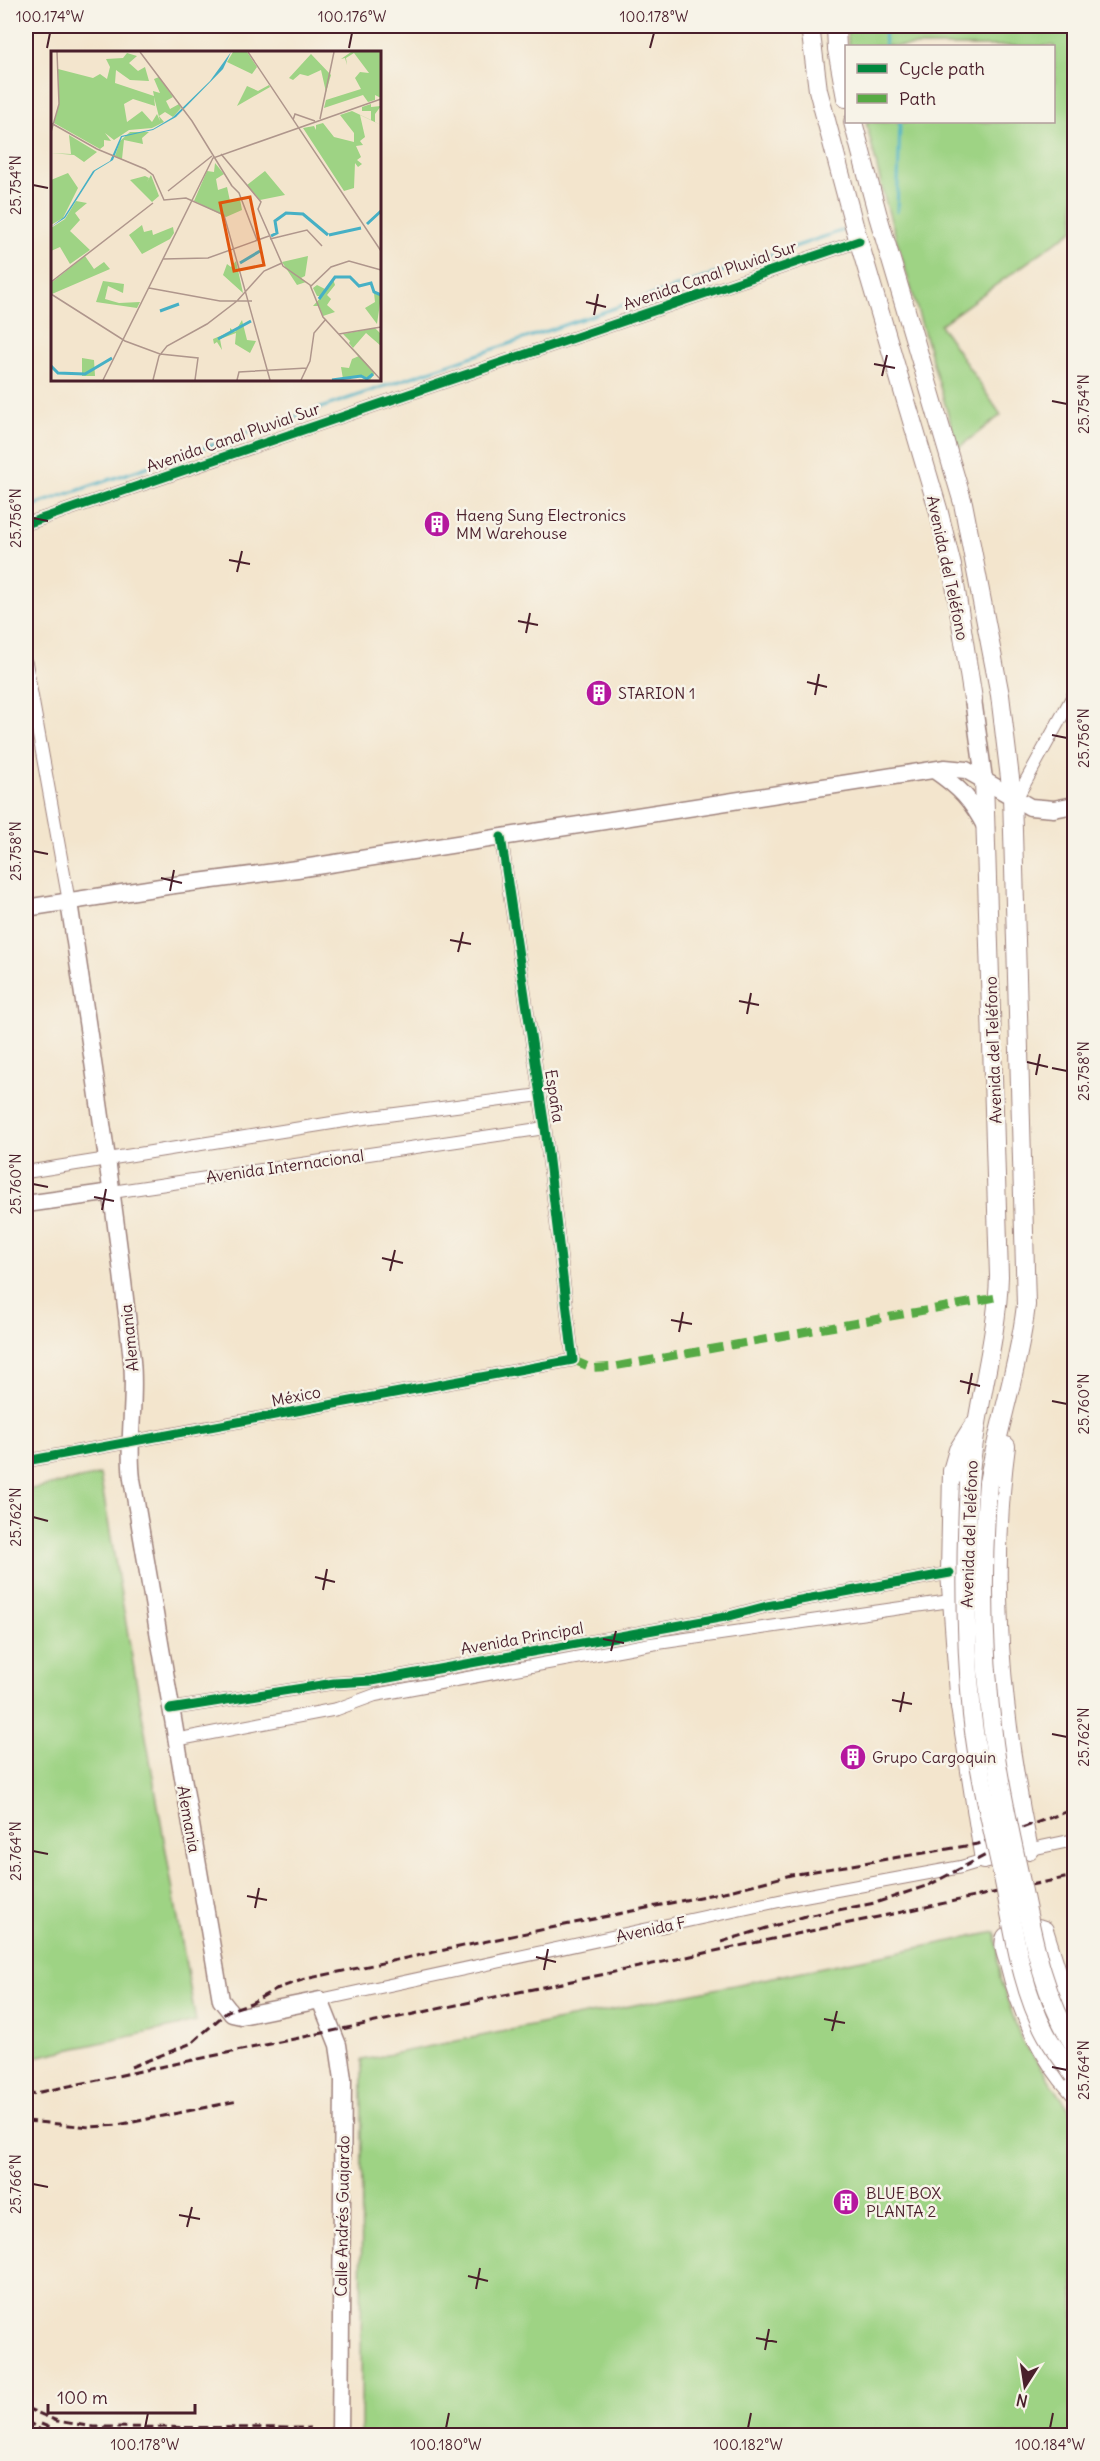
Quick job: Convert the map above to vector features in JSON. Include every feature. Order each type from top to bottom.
[{"type":"main road","name":"Avenida del Teléfono","points":[[810,26],[818,90],[857,233],[938,509],[952,566],[984,779],[999,1276],[997,1313],[977,1420],[969,1483],[967,1639],[980,1771],[1017,1948],[1030,1997],[1046,2034],[1074,2076]]},
{"type":"main road","points":[[836,26],[837,49],[845,93]]},
{"type":"main road","name":"Avenida del Teléfono","points":[[853,123],[878,216],[963,503],[1000,695],[1014,797],[1027,1281],[1023,1329],[988,1483],[984,1591],[989,1702],[994,1745],[1011,1835],[1040,1967],[1053,2006],[1074,2045]]},
{"type":"main road","points":[[857,233],[878,216]]},
{"type":"main road","points":[[26,908],[956,767],[984,779],[1030,807],[1041,810],[1074,805]]},
{"type":"main road","points":[[933,770],[959,787],[971,801],[987,831]]},
{"type":"main road","name":"Alemania","points":[[69,902],[108,1160],[132,1364],[134,1401],[131,1442],[132,1479],[221,2000],[228,2011]]},
{"type":"main road","name":"Avenida Internacional","points":[[26,1204],[112,1192]]},
{"type":"main road","points":[[1006,1401],[1007,1440],[1001,1486],[998,1560],[999,1629],[1005,1708],[1029,1850]]},
{"type":"main road","points":[[977,1420],[958,1450],[952,1471],[950,1601],[960,1707],[984,1860]]},
{"type":"main road","points":[[972,1793],[991,1797],[1006,1792],[1017,1784]]},
{"type":"main road","points":[[1074,2015],[1063,1990],[1044,1930],[1038,1928],[1006,1936],[1004,1944],[1011,1974],[1027,2017],[1052,2063],[1074,2092]]},
{"type":"main road","name":"Avenida F","points":[[228,2011],[236,2016],[246,2016],[320,2000]]},
{"type":"main road","name":"Calle Andrés Guajardo","points":[[320,2000],[338,2044],[343,2079],[340,2436]]},
{"type":"street","name":"Avenida Canal Pluvial Sur","points":[[26,524],[857,233]]},
{"type":"street","name":"Alemania","points":[[26,663],[69,902]]},
{"type":"street","points":[[1014,797],[1074,694]]},
{"type":"street","name":"España","points":[[501,837],[545,1128],[573,1360]]},
{"type":"street","name":"Avenida Internacional","points":[[26,1172],[357,1119],[540,1095]]},
{"type":"street","name":"Avenida Internacional","points":[[112,1192],[545,1128]]},
{"type":"street","name":"México","points":[[26,1461],[573,1360]]},
{"type":"street","name":"Avenida Principal","points":[[170,1709],[334,1683],[383,1679],[725,1617],[767,1606],[950,1573]]},
{"type":"street","name":"Avenida Principal","points":[[175,1740],[337,1709],[375,1695],[622,1649],[732,1631],[771,1628],[950,1601]]},
{"type":"street","name":"Avenida F","points":[[320,2000],[793,1898],[961,1867],[1074,1840]]},
{"type":"green space","points":[[846,26],[1074,26],[1074,229],[940,325],[1001,415],[958,448],[885,200],[866,123],[1055,123],[1055,45],[849,45]]},
{"type":"green space","points":[[100,1475],[196,2022],[26,2059],[26,1490]]},
{"type":"green space","points":[[996,1932],[1000,1979],[1021,2039],[1074,2116],[1074,2435],[361,2436],[362,2060]]},
{"type":"waterway","points":[[884,26],[885,45]]},
{"type":"waterway","points":[[897,212],[900,123]]},
{"type":"waterway","points":[[26,508],[844,230]]},
{"type":"railway","points":[[131,2067],[192,2043],[228,2011],[251,2003],[276,1989],[305,1979],[733,1890],[791,1875],[978,1844],[1074,1809]]},
{"type":"railway","points":[[721,1942],[806,1916],[875,1903],[929,1885],[1022,1836]]},
{"type":"railway","points":[[26,2095],[1074,1876]]},
{"type":"railway","points":[[26,2121],[90,2127],[118,2125],[238,2101]]},
{"type":"railway","points":[[26,2408],[57,2421],[93,2427],[310,2428]]},
{"type":"railway","points":[[26,2421],[46,2433]]},
{"type":"railway","points":[[41,2424],[71,2436]]},
{"type":"marked path","points":[[573,1360],[592,1368],[611,1367],[999,1297]]},
{"type":"cycle path","points":[[26,524],[859,241]]},
{"type":"cycle path","points":[[26,1461],[573,1360],[545,1128],[501,837]]},
{"type":"cycle path","points":[[170,1709],[334,1683],[372,1681],[725,1617],[767,1606],[950,1573]]},
{"type":"place","name":"Haeng Sung Electronics MM Warehouse","points":[[437,524]]},
{"type":"place","name":"STARION 1","points":[[599,693]]},
{"type":"place","name":"Grupo Cargoquin","points":[[853,1757]]},
{"type":"place","name":"BLUE BOX PLANTA 2","points":[[846,2202]]}]
